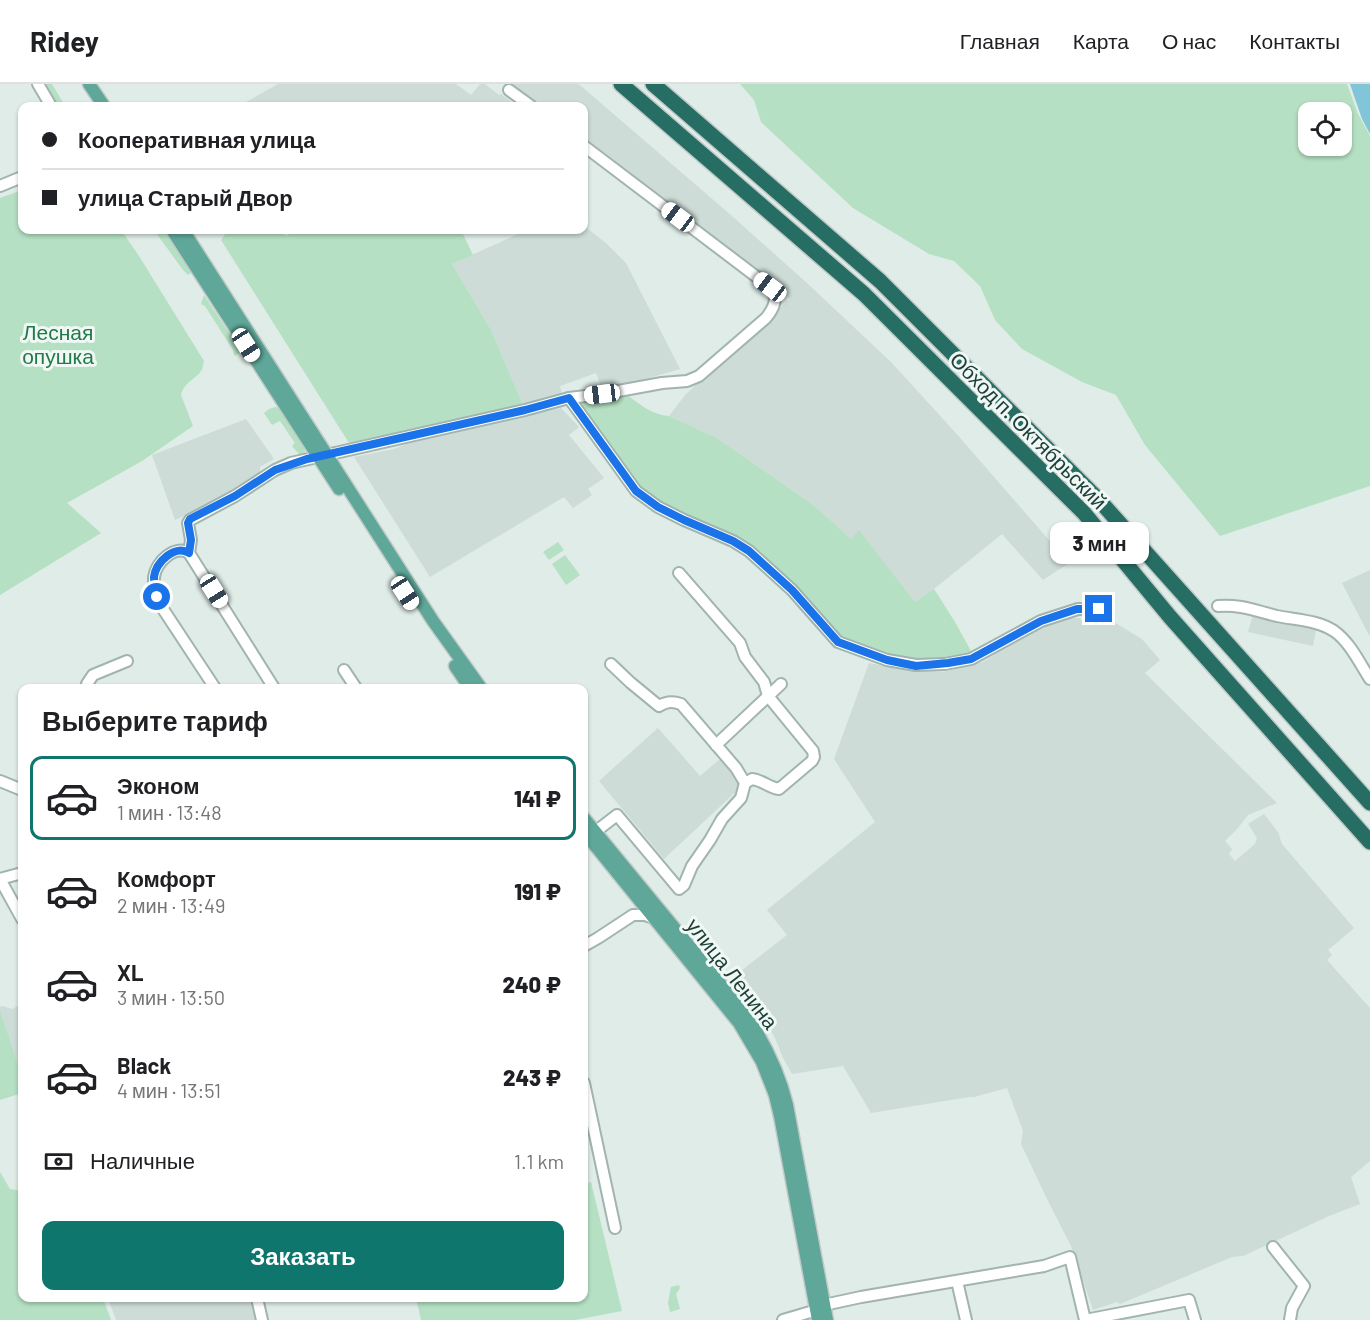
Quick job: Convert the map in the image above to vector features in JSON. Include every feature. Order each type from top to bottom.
[{"type":"highway","name":"Обход п. Октябрьский","points":[[621,84],[864,294],[1084,513],[1170,617],[1370,842]]},
{"type":"highway","name":"Обход п. Октябрьский","points":[[653,84],[880,281],[1098,499],[1370,803]]},
{"type":"main road","points":[[80,84],[91,102]]},
{"type":"main road","points":[[89,84],[101,102]]},
{"type":"main road","points":[[175,234],[433,621],[478,684]]},
{"type":"main road","points":[[185,234],[426,625],[467,684]]},
{"type":"main road","name":"улица Ленина","points":[[589,832],[634,894],[739,1023],[765,1069],[780,1116],[820,1312],[827,1320]]},
{"type":"main road","name":"улица Ленина","points":[[589,832],[747,1016],[772,1059],[787,1105],[820,1312]]},
{"type":"street","points":[[38,84],[49,102]]},
{"type":"street","points":[[509,90],[526,102]]},
{"type":"street","points":[[189,553],[191,540],[188,523],[190,519],[291,463],[569,398],[687,381],[699,376],[766,318],[775,302],[774,292],[770,287],[588,149]]},
{"type":"street","points":[[0,186],[18,179]]},
{"type":"street","points":[[569,398],[636,491],[658,507],[733,541],[749,551],[792,590],[838,642],[887,660],[916,666],[948,663],[971,659],[1041,621],[1077,609],[1099,609]]},
{"type":"street","points":[[212,684],[157,597],[154,578],[156,570],[162,561],[178,550],[184,549],[189,553],[271,684]]},
{"type":"street","points":[[589,832],[617,815],[679,890],[722,819],[741,798],[746,783],[753,779],[759,780],[779,789],[814,757],[813,751],[768,696],[764,682],[745,657],[740,643],[679,573]]},
{"type":"street","points":[[1218,606],[1236,605],[1276,616],[1318,623],[1334,632],[1345,642],[1370,679]]},
{"type":"street","points":[[87,684],[93,675],[127,661]]},
{"type":"street","points":[[611,664],[659,706],[674,701],[681,704],[736,768],[746,783]]},
{"type":"street","points":[[345,670],[354,684]]},
{"type":"street","points":[[716,745],[781,684]]},
{"type":"street","points":[[0,781],[18,788]]},
{"type":"street","points":[[18,874],[0,879],[18,912]]},
{"type":"street","points":[[628,917],[633,907],[634,894]]},
{"type":"street","points":[[588,944],[628,917],[639,914],[654,918]]},
{"type":"street","points":[[588,1103],[615,1228]]},
{"type":"street","points":[[1273,1247],[1304,1286],[1292,1308],[1290,1320]]},
{"type":"street","points":[[783,1320],[820,1312],[861,1298],[1044,1266],[1070,1257],[1085,1320],[1189,1300],[1195,1320]]},
{"type":"street","points":[[957,1281],[966,1320]]},
{"type":"street","points":[[258,1302],[262,1320]]},
{"type":"shaded area","points":[[278,84],[456,84],[471,95],[480,84],[485,84],[512,102],[246,102]]},
{"type":"shaded area","points":[[510,84],[578,84],[732,216],[891,362],[1069,563],[1043,580],[1002,534],[915,602],[859,531],[851,539],[816,507],[717,438],[669,416],[686,394],[790,299],[685,218],[685,214],[679,210],[675,211],[588,144],[588,102],[534,102]]},
{"type":"shaded area","points":[[588,229],[626,263],[680,369],[603,391],[596,373],[560,386],[562,394],[524,407],[491,330],[452,264],[518,234],[588,234]]},
{"type":"shaded area","points":[[561,408],[579,427],[569,435],[604,478],[588,489],[592,495],[573,508],[564,497],[430,577],[354,457]]},
{"type":"shaded area","points":[[246,419],[274,459],[260,467],[260,473],[223,498],[175,520],[152,455]]},
{"type":"shaded area","points":[[1370,570],[1370,637],[1342,583]]},
{"type":"shaded area","points":[[1253,615],[1316,630],[1313,646],[1248,632]]},
{"type":"shaded area","points":[[1097,617],[1107,618],[1142,639],[1160,660],[1145,673],[1277,803],[1248,815],[1225,841],[1232,849],[1229,854],[1235,861],[1255,844],[1257,838],[1248,824],[1264,814],[1278,832],[1282,844],[1354,928],[1328,950],[1332,955],[1327,960],[1370,1008],[1370,1161],[1351,1177],[1360,1204],[1243,1256],[1232,1257],[1120,1304],[1117,1302],[1093,1310],[1071,1246],[1021,1144],[1023,1131],[1007,1088],[974,1097],[871,1113],[843,1066],[792,1074],[765,1020],[733,977],[787,935],[767,910],[875,822],[834,759],[869,663],[900,669],[943,672],[983,662],[1024,636],[1061,618],[1080,618],[1085,625]]},
{"type":"shaded area","points":[[658,728],[700,776],[720,759],[743,785],[664,859],[599,781]]},
{"type":"shaded area","points":[[18,1006],[18,1065],[0,1007],[12,1009]]},
{"type":"shaded area","points":[[109,1302],[251,1302],[256,1320],[116,1320]]},
{"type":"green space","points":[[43,84],[52,84],[63,102],[54,102]]},
{"type":"green space","points":[[740,84],[1347,84],[1358,114],[1370,136],[1370,486],[1220,536],[1145,445],[1116,395],[1082,382],[1022,349],[995,320],[980,286],[954,261],[929,254],[853,208],[761,122],[754,100]]},
{"type":"green space","name":"Лесная опушка","points":[[18,191],[18,234],[124,234],[204,361],[199,374],[185,387],[181,395],[193,426],[142,461],[67,503],[101,533],[0,595],[0,198]]},
{"type":"green space","points":[[157,234],[167,234],[192,272],[188,275]]},
{"type":"green space","points":[[225,234],[284,234],[286,236],[289,234],[463,234],[473,255],[452,264],[491,330],[524,407],[349,443],[221,240]]},
{"type":"green space","points":[[204,295],[239,348],[239,353],[235,356],[205,306],[201,304]]},
{"type":"green space","points":[[626,394],[651,411],[669,416],[717,438],[816,507],[851,539],[859,530],[915,602],[934,589],[971,651],[958,660],[900,660],[847,641],[834,632],[779,571],[756,550],[735,538],[680,517],[636,489],[580,402]]},
{"type":"green space","points":[[275,407],[282,411],[304,444],[305,453],[303,455],[300,455],[292,446],[295,443],[280,421],[272,425],[264,413]]},
{"type":"green space","points":[[558,542],[564,550],[549,560],[543,552]]},
{"type":"green space","points":[[565,555],[580,575],[566,585],[552,564]]},
{"type":"green space","points":[[0,1010],[18,1065],[18,1094],[0,1100]]},
{"type":"green space","points":[[0,1172],[10,1189],[18,1190],[18,1302],[104,1302],[111,1320],[0,1320]]},
{"type":"green space","points":[[591,1182],[622,1311],[575,1320],[421,1320],[417,1302],[588,1302],[588,1183]]},
{"type":"green space","points":[[679,1285],[680,1288],[676,1294],[680,1309],[670,1312],[668,1303],[671,1287]]},
{"type":"water","points":[[1350,84],[1370,84],[1370,134],[1362,119]]},
{"type":"route","points":[[157,597],[154,578],[162,561],[178,550],[184,549],[189,553],[191,534],[188,523],[190,519],[235,496],[275,470],[307,459],[569,398],[636,491],[658,507],[733,541],[749,551],[792,590],[838,642],[887,660],[916,666],[948,663],[971,659],[1041,621],[1077,609],[1099,609]]}]
